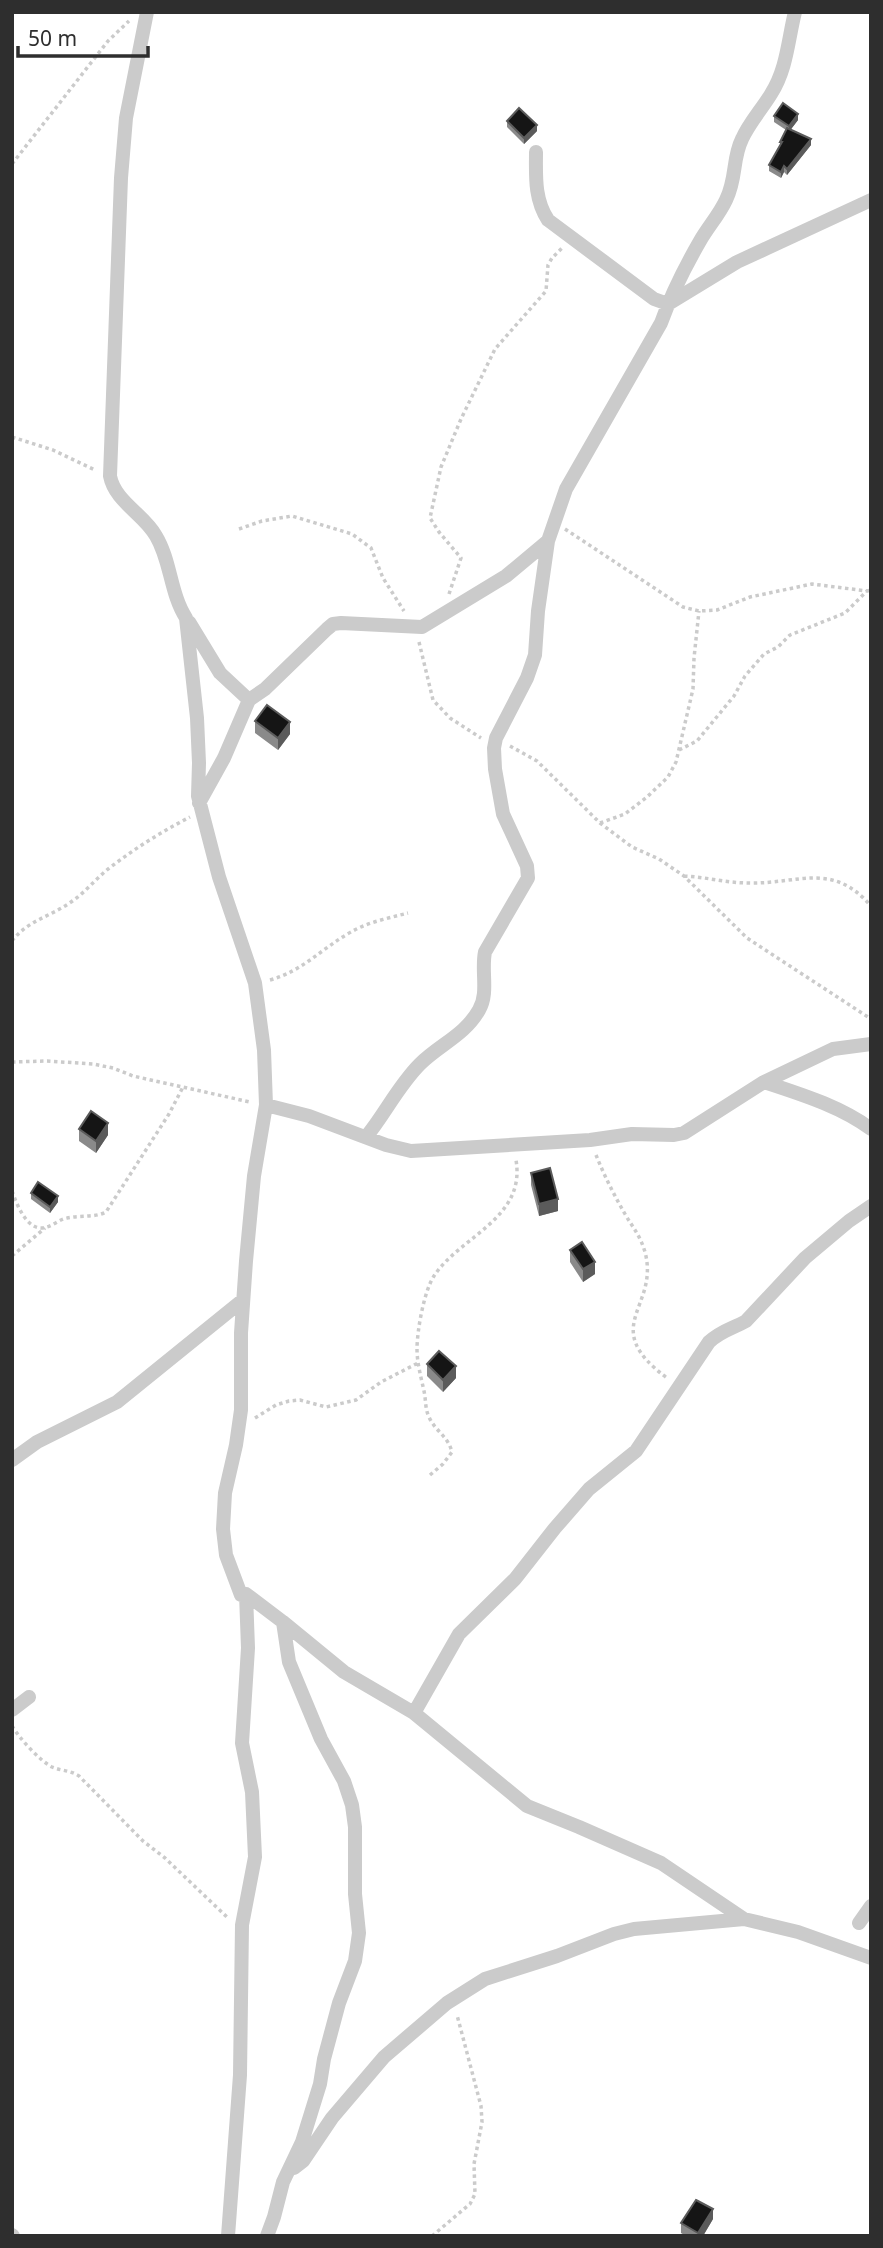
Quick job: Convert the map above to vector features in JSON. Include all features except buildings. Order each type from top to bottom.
[{"type":"street","points":[[147,12],[126,118],[121,178],[111,483],[122,500],[154,532],[181,610],[220,673],[249,700]]},
{"type":"street","points":[[366,1137],[420,1064],[466,1028],[480,1009],[484,994],[485,952],[528,878],[527,866],[503,814],[495,768],[495,743],[536,654],[538,611],[553,521],[566,489],[662,323],[668,304],[701,240],[727,199],[736,172],[737,150],[742,137],[772,93],[782,71],[795,12]]},
{"type":"street","points":[[536,152],[536,190],[542,211],[548,220],[654,299],[668,304]]},
{"type":"street","points":[[668,304],[737,262],[871,200]]},
{"type":"street","points":[[200,807],[249,700],[333,624],[422,627],[506,576],[548,541]]},
{"type":"street","points":[[186,618],[195,686],[200,807],[219,877],[255,983],[264,1050],[266,1105],[254,1176],[243,1300],[241,1410],[225,1493],[223,1529],[226,1555],[240,1595],[246,1594],[284,1622],[344,1672],[414,1713],[527,1806],[661,1863],[744,1919]]},
{"type":"street","points":[[266,1105],[309,1116],[411,1151],[590,1140],[632,1134],[674,1135],[684,1133],[764,1082],[833,1049],[871,1044]]},
{"type":"street","points":[[764,1082],[830,1107],[871,1129]]},
{"type":"street","points":[[414,1713],[459,1634],[514,1579],[589,1489],[636,1451],[709,1342],[720,1331],[746,1321],[804,1258],[871,1206]]},
{"type":"street","points":[[13,1461],[37,1441],[117,1402],[243,1300]]},
{"type":"street","points":[[228,2236],[240,2075],[241,1934],[255,1857],[252,1792],[242,1743],[248,1648],[246,1594]]},
{"type":"street","points":[[267,2236],[320,2084],[338,2003],[355,1961],[359,1933],[352,1805],[344,1781],[321,1739],[289,1662],[284,1622]]},
{"type":"street","points":[[12,1710],[29,1697]]},
{"type":"street","points":[[859,1923],[871,1906]]},
{"type":"street","points":[[287,2173],[303,2161],[332,2118],[384,2057],[454,1999],[485,1979],[634,1929],[744,1919],[798,1932],[871,1958]]},
{"type":"path","points":[[12,164],[108,41],[138,12]]},
{"type":"path","points":[[444,613],[461,558],[430,518],[441,467],[495,349],[546,291],[547,272],[552,258],[573,239]]},
{"type":"path","points":[[12,437],[53,450],[110,476]]},
{"type":"path","points":[[239,529],[262,521],[292,516],[352,534],[371,548],[383,578],[416,626],[433,700],[450,718],[495,743],[537,761],[600,822],[632,847],[659,859],[684,876],[747,938],[871,1019]]},
{"type":"path","points":[[553,521],[683,607],[699,611],[717,610],[750,597],[812,584],[869,591]]},
{"type":"path","points":[[679,750],[697,741],[764,654],[778,647],[790,635],[845,613],[869,591]]},
{"type":"path","points":[[600,822],[625,814],[647,797],[668,777],[676,762],[693,689],[699,611]]},
{"type":"path","points":[[12,941],[29,923],[71,903],[110,867],[200,807]]},
{"type":"path","points":[[684,876],[729,883],[828,877],[852,888],[871,906]]},
{"type":"path","points":[[255,983],[295,972],[361,927],[408,913]]},
{"type":"path","points":[[12,1062],[93,1063],[266,1105]]},
{"type":"path","points":[[12,1256],[45,1228],[65,1218],[106,1212],[169,1114],[183,1087]]},
{"type":"path","points":[[590,1140],[626,1216],[640,1236],[646,1258],[649,1272],[632,1330],[636,1346],[650,1365],[680,1388]]},
{"type":"path","points":[[430,1475],[452,1452],[447,1438],[428,1416],[418,1363],[417,1346],[421,1323],[433,1278],[451,1257],[500,1215],[510,1200],[516,1184],[517,1166],[513,1144]]},
{"type":"path","points":[[12,1191],[21,1214],[38,1228],[45,1228]]},
{"type":"path","points":[[237,1436],[246,1425],[276,1405],[300,1400],[326,1407],[348,1403],[418,1363]]},
{"type":"path","points":[[12,1726],[19,1737],[48,1765],[55,1769],[72,1771],[84,1781],[143,1841],[219,1908],[241,1934]]},
{"type":"path","points":[[432,2236],[470,2204],[475,2194],[474,2165],[482,2122],[481,2106],[454,1999]]}]
